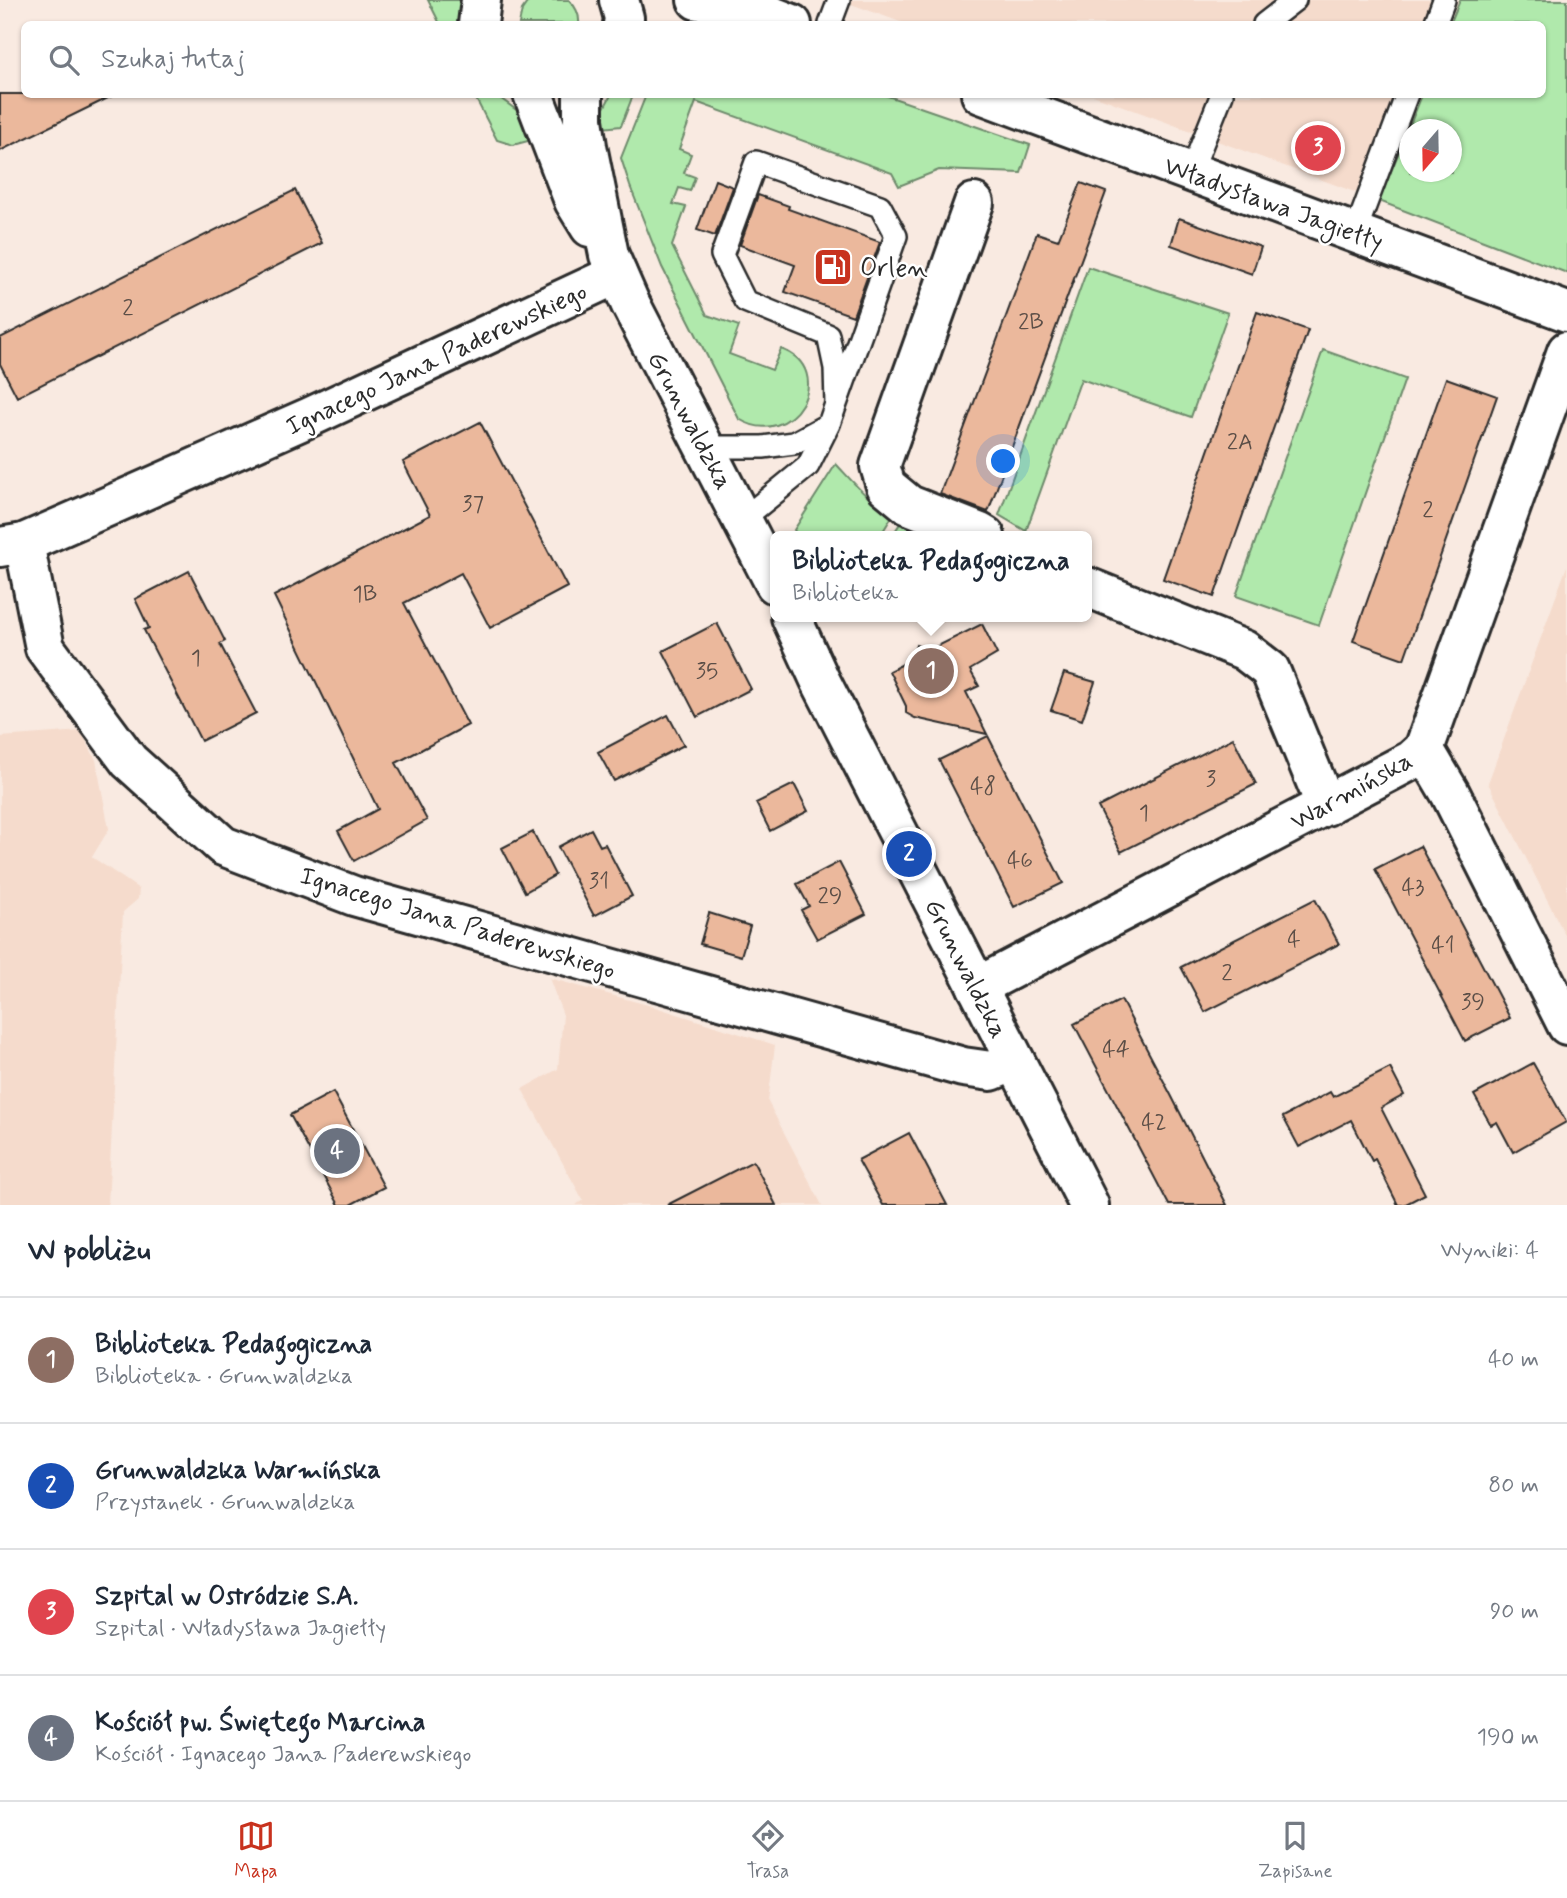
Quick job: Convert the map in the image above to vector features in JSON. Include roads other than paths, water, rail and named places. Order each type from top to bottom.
[{"type":"street","points":[[478,21],[481,0]]},
{"type":"street","points":[[619,0],[624,21]]},
{"type":"street","points":[[697,0],[746,6],[785,21]]},
{"type":"street","name":"Grunwaldzka","points":[[535,98],[574,201],[613,264],[635,314],[770,574]]},
{"type":"street","name":"Grunwaldzka","points":[[583,98],[587,146],[613,264]]},
{"type":"street","name":"Władysława Jagiełły","points":[[992,98],[1567,312]]},
{"type":"street","points":[[974,203],[880,466],[886,486],[909,505],[975,531]]},
{"type":"street","name":"Ignacego Jana Paderewskiego","points":[[613,264],[310,417],[12,545],[44,648],[130,761],[223,846],[354,896],[963,1067],[991,1071],[1014,1061]]},
{"type":"street","name":"Warmińska","points":[[977,987],[1326,806],[1412,760],[1424,749],[1567,351]]},
{"type":"street","points":[[1092,589],[1244,650],[1270,670],[1326,806]]},
{"type":"street","name":"Grunwaldzka","points":[[793,622],[820,680],[1089,1205]]},
{"type":"street","points":[[1424,749],[1450,793],[1567,1025]]},
{"type":"lane","points":[[831,21],[839,0]]},
{"type":"lane","points":[[1268,21],[1295,0]]},
{"type":"lane","points":[[1435,21],[1444,0]]},
{"type":"lane","points":[[1191,172],[1220,98]]},
{"type":"lane","points":[[1355,233],[1406,98]]},
{"type":"lane","points":[[743,519],[808,466],[833,414],[896,236],[880,206],[756,162],[722,255],[745,301],[828,335],[835,368],[833,414]]},
{"type":"lane","points":[[705,447],[763,447],[794,443],[833,414]]},
{"type":"place","name":"Szpital w Ostródzie S.A.","points":[[1318,148]]},
{"type":"place","name":"Orlen","points":[[833,267]]},
{"type":"place","name":"Biblioteka Pedagogiczna","points":[[931,671]]},
{"type":"place","name":"Grunwaldzka Warmińska","points":[[909,854]]},
{"type":"place","name":"Kościół pw. Świętego Marcina","points":[[337,1151]]}]
